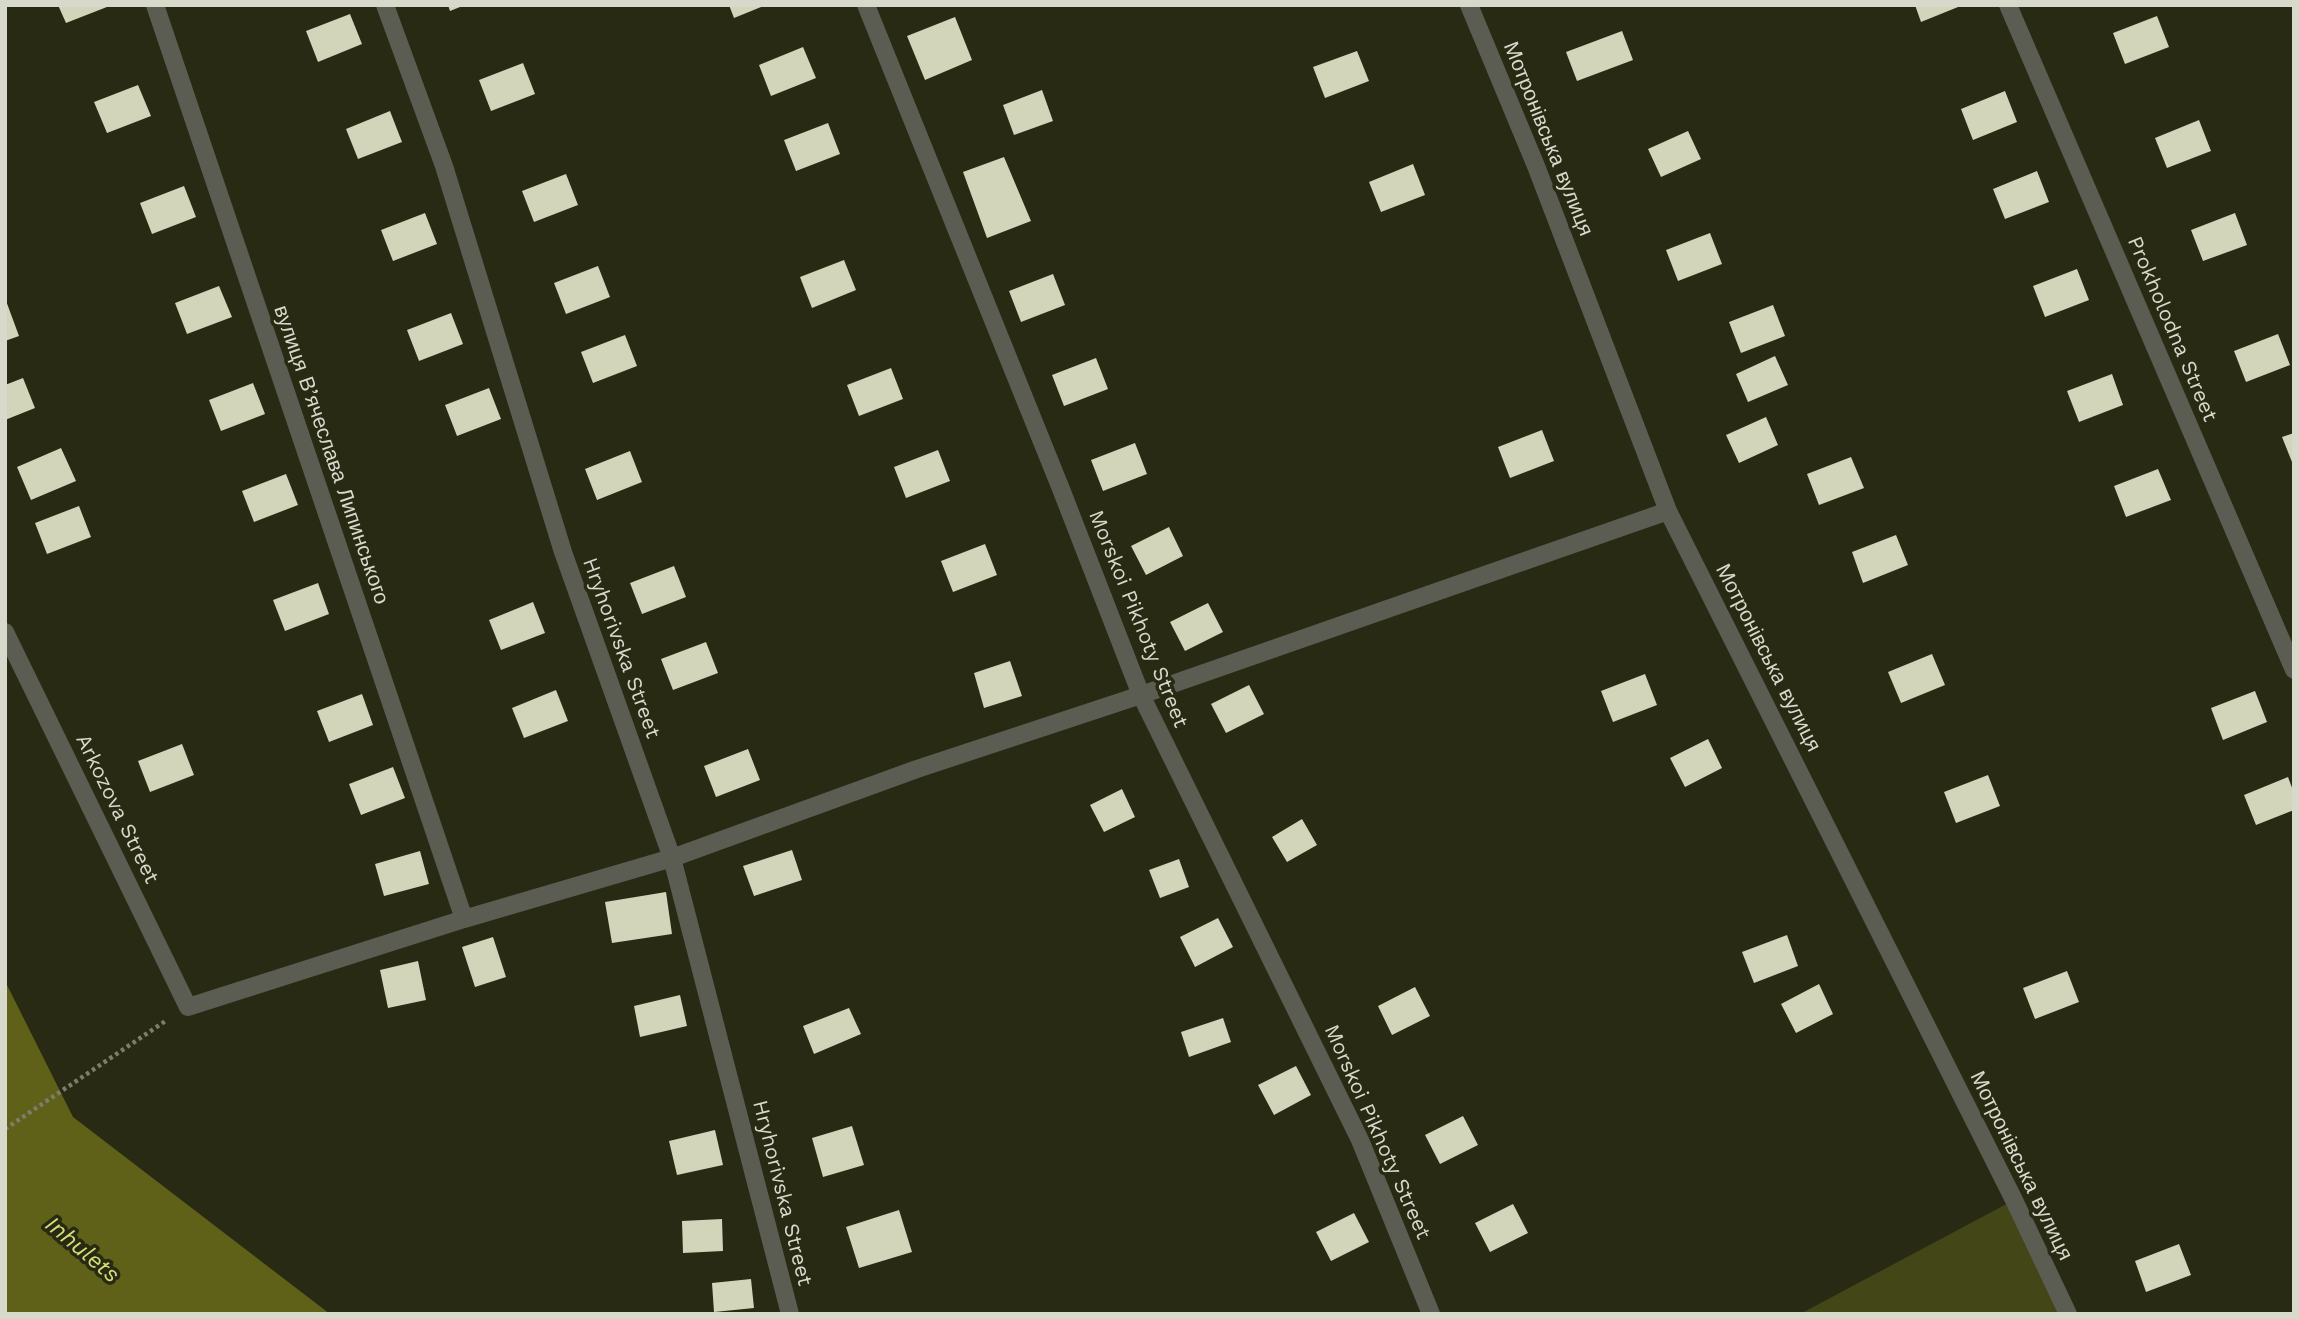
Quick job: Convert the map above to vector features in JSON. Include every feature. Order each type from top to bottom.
[{"type":"street","name":"вулиця В’ячеслава Липинського","points":[[155,5],[464,919]]},
{"type":"street","name":"Hryhorivska Street","points":[[385,5],[444,166],[563,552],[672,858],[790,1314]]},
{"type":"street","name":"Morskoi Pikhoty Street","points":[[866,5],[1141,695],[1360,1140],[1431,1314]]},
{"type":"street","name":"Мотронівська вулиця","points":[[1469,5],[1541,178],[1668,511],[2014,1200],[2068,1314]]},
{"type":"street","name":"Prokholodna Street","points":[[2008,5],[2294,670]]},
{"type":"street","points":[[188,1007],[464,919],[672,858],[917,769],[1141,695],[1668,511]]},
{"type":"street","name":"Arkozova Street","points":[[5,632],[188,1007]]},
{"type":"path","points":[[5,1129],[188,1007]]},
{"type":"green space","points":[[2014,1200],[2071,1314],[1800,1314]]},
{"type":"water","name":"Inhulets","points":[[5,981],[73,1117],[330,1314],[5,1314]]},
{"type":"building","points":[[58,5],[112,5],[66,23]]},
{"type":"building","points":[[448,5],[465,5],[450,11]]},
{"type":"building","points":[[729,5],[766,5],[734,18]]},
{"type":"building","points":[[1915,5],[1963,5],[1921,22]]},
{"type":"building","points":[[350,14],[362,44],[318,62],[306,31]]},
{"type":"building","points":[[2157,16],[2169,47],[2125,64],[2113,33]]},
{"type":"building","points":[[955,17],[972,60],[925,80],[907,36]]},
{"type":"building","points":[[1622,31],[1633,60],[1577,81],[1566,52]]},
{"type":"building","points":[[803,47],[816,78],[771,96],[759,65]]},
{"type":"building","points":[[1357,51],[1369,81],[1325,98],[1313,67]]},
{"type":"building","points":[[523,63],[535,94],[491,111],[479,80]]},
{"type":"building","points":[[138,85],[151,116],[107,133],[94,102]]},
{"type":"building","points":[[1042,90],[1053,121],[1014,135],[1003,105]]},
{"type":"building","points":[[2005,91],[2017,122],[1973,140],[1961,109]]},
{"type":"building","points":[[390,111],[402,142],[358,159],[346,129]]},
{"type":"building","points":[[2199,120],[2211,151],[2167,168],[2155,138]]},
{"type":"building","points":[[828,123],[840,154],[796,171],[784,140]]},
{"type":"building","points":[[1688,131],[1701,159],[1661,177],[1648,149]]},
{"type":"building","points":[[1004,157],[1031,221],[987,238],[963,172]]},
{"type":"building","points":[[1413,164],[1425,195],[1381,212],[1369,182]]},
{"type":"building","points":[[2037,171],[2049,202],[2005,219],[1993,189]]},
{"type":"building","points":[[566,174],[578,205],[534,222],[522,191]]},
{"type":"building","points":[[184,186],[196,217],[152,234],[140,203]]},
{"type":"building","points":[[425,213],[437,244],[393,261],[381,230]]},
{"type":"building","points":[[2235,213],[2247,245],[2203,261],[2191,230]]},
{"type":"building","points":[[1710,233],[1722,264],[1678,281],[1666,250]]},
{"type":"building","points":[[844,260],[856,290],[812,308],[800,277]]},
{"type":"building","points":[[598,266],[610,297],[566,314],[554,283]]},
{"type":"building","points":[[2077,269],[2089,300],[2045,317],[2033,286]]},
{"type":"building","points":[[1053,274],[1065,305],[1021,322],[1009,291]]},
{"type":"building","points":[[219,286],[232,317],[187,334],[175,303]]},
{"type":"building","points":[[5,298],[19,336],[5,341]]},
{"type":"building","points":[[1773,305],[1785,336],[1741,353],[1729,322]]},
{"type":"building","points":[[451,313],[463,344],[419,361],[407,330]]},
{"type":"building","points":[[2278,334],[2290,365],[2246,382],[2234,351]]},
{"type":"building","points":[[625,335],[637,366],[593,383],[581,352]]},
{"type":"building","points":[[1775,356],[1788,385],[1748,402],[1736,374]]},
{"type":"building","points":[[1096,358],[1108,389],[1064,406],[1052,375]]},
{"type":"building","points":[[891,368],[903,399],[859,416],[847,385]]},
{"type":"building","points":[[2112,374],[2123,405],[2079,422],[2067,391]]},
{"type":"building","points":[[23,378],[35,408],[5,420],[5,385]]},
{"type":"building","points":[[253,383],[265,414],[221,431],[209,400]]},
{"type":"building","points":[[489,388],[501,419],[457,436],[445,405]]},
{"type":"building","points":[[1766,417],[1778,445],[1739,463],[1726,435]]},
{"type":"building","points":[[1542,430],[1554,461],[1510,478],[1498,447]]},
{"type":"building","points":[[2294,433],[2294,467],[2282,437]]},
{"type":"building","points":[[1135,443],[1147,474],[1103,491],[1091,460]]},
{"type":"building","points":[[61,448],[76,481],[31,500],[17,467]]},
{"type":"building","points":[[938,450],[950,481],[906,498],[894,467]]},
{"type":"building","points":[[630,451],[642,482],[597,500],[585,469]]},
{"type":"building","points":[[1851,457],[1864,488],[1819,505],[1807,474]]},
{"type":"building","points":[[2158,469],[2171,500],[2126,517],[2114,486]]},
{"type":"building","points":[[286,474],[298,505],[254,522],[242,491]]},
{"type":"building","points":[[79,506],[91,537],[47,554],[35,523]]},
{"type":"building","points":[[1169,527],[1183,556],[1146,575],[1131,546]]},
{"type":"building","points":[[1896,535],[1908,565],[1863,583],[1852,552]]},
{"type":"building","points":[[985,544],[997,575],[953,592],[941,561]]},
{"type":"building","points":[[674,566],[686,597],[642,614],[630,583]]},
{"type":"building","points":[[318,583],[329,614],[285,631],[273,600]]},
{"type":"building","points":[[533,602],[545,633],[501,650],[489,620]]},
{"type":"building","points":[[1208,603],[1223,632],[1185,651],[1170,622]]},
{"type":"building","points":[[706,642],[718,673],[673,690],[661,659]]},
{"type":"building","points":[[1932,654],[1945,685],[1901,703],[1888,672]]},
{"type":"building","points":[[1010,661],[1022,696],[984,708],[974,673]]},
{"type":"building","points":[[1645,674],[1657,705],[1613,722],[1601,691]]},
{"type":"building","points":[[1249,685],[1264,714],[1226,733],[1211,704]]},
{"type":"building","points":[[556,690],[568,721],[524,738],[512,708]]},
{"type":"building","points":[[2255,691],[2267,722],[2223,740],[2211,708]]},
{"type":"building","points":[[362,694],[373,725],[329,742],[317,711]]},
{"type":"building","points":[[1708,739],[1722,768],[1685,787],[1670,758]]},
{"type":"building","points":[[182,744],[194,775],[150,792],[138,761]]},
{"type":"building","points":[[748,749],[760,780],[716,797],[704,766]]},
{"type":"building","points":[[393,767],[405,798],[361,815],[349,784]]},
{"type":"building","points":[[1988,775],[2000,806],[1956,823],[1944,792]]},
{"type":"building","points":[[2288,777],[2294,793],[2294,810],[2256,825],[2244,795]]},
{"type":"building","points":[[1122,789],[1135,817],[1104,832],[1090,805]]},
{"type":"building","points":[[1302,819],[1317,845],[1287,862],[1272,837]]},
{"type":"building","points":[[792,850],[802,880],[754,896],[743,866]]},
{"type":"building","points":[[420,851],[429,884],[384,896],[375,864]]},
{"type":"building","points":[[1179,859],[1189,887],[1160,898],[1149,870]]},
{"type":"building","points":[[666,892],[672,934],[612,943],[605,902]]},
{"type":"building","points":[[1218,918],[1233,947],[1195,967],[1180,937]]},
{"type":"building","points":[[1787,935],[1798,966],[1754,983],[1742,952]]},
{"type":"building","points":[[493,937],[506,977],[475,987],[462,947]]},
{"type":"building","points":[[418,961],[426,1000],[388,1008],[380,970]]},
{"type":"building","points":[[2067,971],[2079,1002],[2035,1019],[2023,988]]},
{"type":"building","points":[[1819,984],[1833,1014],[1796,1033],[1781,1004]]},
{"type":"building","points":[[1415,987],[1430,1016],[1392,1035],[1378,1006]]},
{"type":"building","points":[[680,995],[687,1026],[640,1037],[634,1006]]},
{"type":"building","points":[[849,1008],[861,1034],[814,1054],[803,1026]]},
{"type":"building","points":[[1223,1018],[1231,1042],[1189,1057],[1181,1032]]},
{"type":"building","points":[[1296,1066],[1311,1095],[1274,1115],[1258,1085]]},
{"type":"building","points":[[1463,1116],[1478,1145],[1440,1164],[1425,1135]]},
{"type":"building","points":[[852,1126],[864,1165],[823,1177],[812,1138]]},
{"type":"building","points":[[715,1130],[723,1165],[677,1175],[669,1141]]},
{"type":"building","points":[[1513,1204],[1528,1233],[1490,1252],[1475,1223]]},
{"type":"building","points":[[899,1210],[912,1252],[859,1268],[846,1227]]},
{"type":"building","points":[[1354,1213],[1369,1242],[1331,1261],[1316,1232]]},
{"type":"building","points":[[722,1219],[723,1251],[683,1253],[682,1221]]},
{"type":"building","points":[[2179,1244],[2191,1275],[2146,1292],[2135,1261]]},
{"type":"building","points":[[751,1279],[754,1308],[714,1312],[712,1283]]}]
